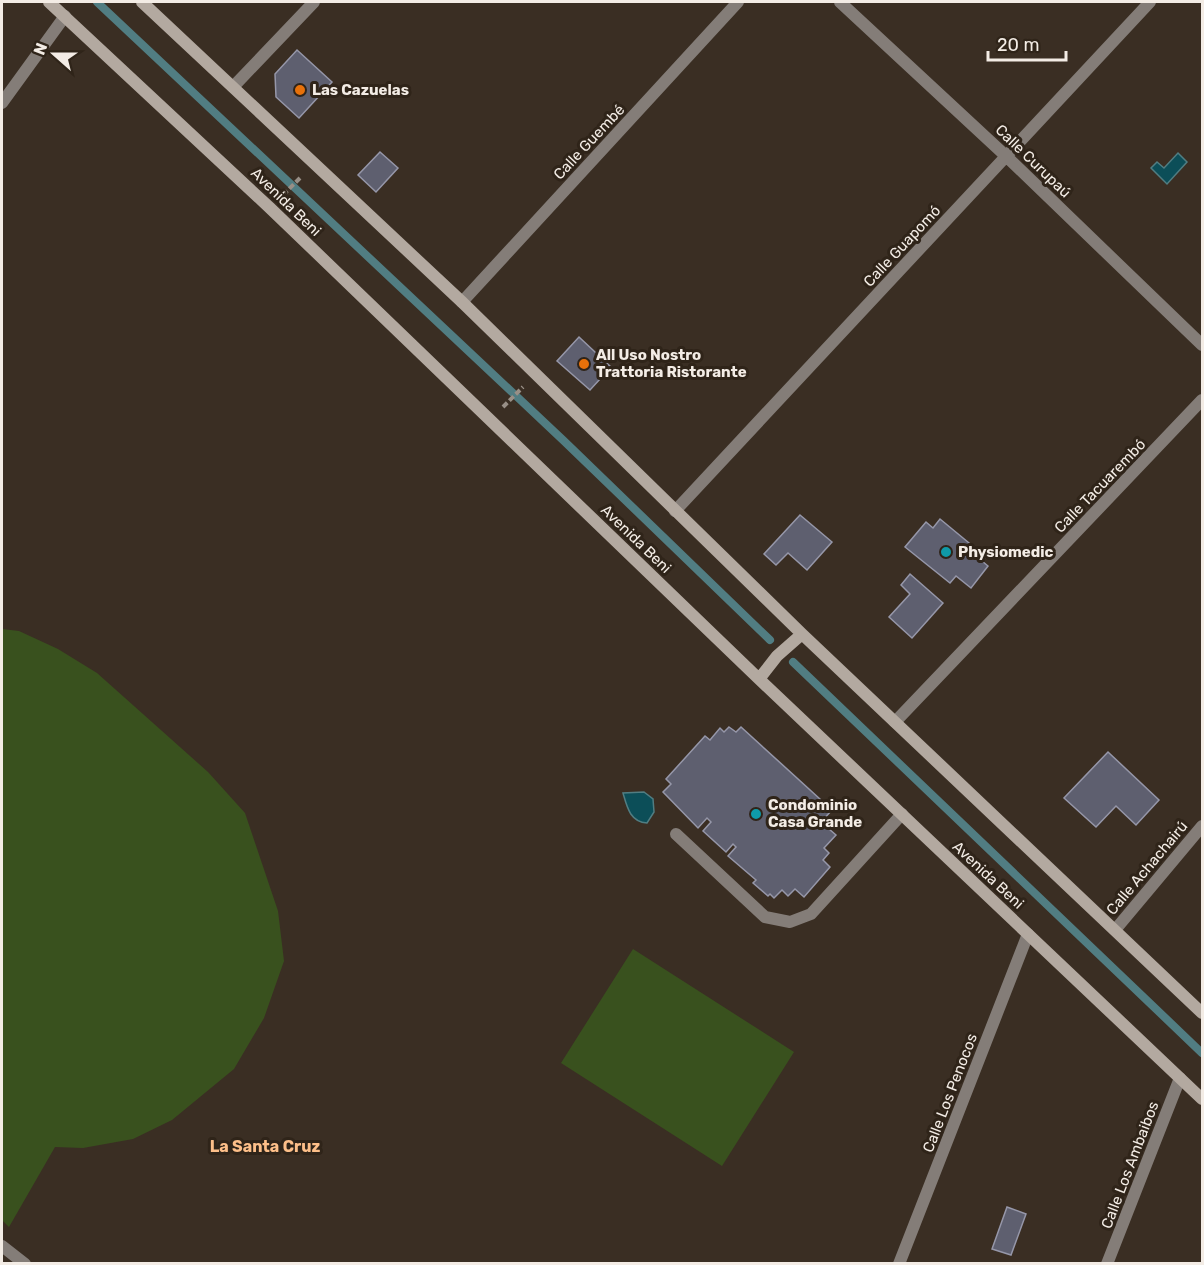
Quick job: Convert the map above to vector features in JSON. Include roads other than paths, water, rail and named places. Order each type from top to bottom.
[{"type":"street","name":"Avenida Beni","points":[[49,2],[279,216],[759,679],[1203,1099]]},
{"type":"street","points":[[142,2],[462,302],[802,634],[1203,1013]]},
{"type":"street","points":[[233,87],[314,2]]},
{"type":"street","name":"Calle Guembé","points":[[462,302],[738,2]]},
{"type":"street","name":"Calle Curupaú","points":[[840,2],[1007,156],[1203,345]]},
{"type":"street","name":"Calle Guapomó","points":[[675,511],[1150,2]]},
{"type":"street","points":[[2,103],[65,16]]},
{"type":"street","name":"Calle Tacuarembó","points":[[895,722],[1203,400]]},
{"type":"street","points":[[759,679],[777,657],[802,634]]},
{"type":"street","points":[[676,834],[765,917],[790,922],[811,914],[902,814]]},
{"type":"street","name":"Calle Achachairú","points":[[1115,930],[1203,826]]},
{"type":"street","name":"Calle Los Penocos","points":[[899,1263],[1028,933]]},
{"type":"street","name":"Calle Los Ambaibos","points":[[1107,1263],[1180,1078]]},
{"type":"street","points":[[2,1246],[25,1263]]},
{"type":"water","points":[[1178,153],[1187,162],[1167,184],[1151,168],[1157,162],[1164,168]]},
{"type":"water","points":[[644,792],[653,799],[654,812],[647,823],[633,817],[623,793]]},
{"type":"waterway","points":[[97,2],[564,441],[770,640]]},
{"type":"waterway","points":[[793,662],[1202,1053]]},
{"type":"place","name":"Las Cazuelas","points":[[300,90]]},
{"type":"place","name":"All Uso Nostro Trattoria Ristorante","points":[[584,364]]},
{"type":"place","name":"Physiomedic","points":[[946,552]]},
{"type":"place","name":"Condominio Casa Grande","points":[[756,814]]},
{"type":"district","name":"La Santa Cruz","points":[[265,1146]]}]
